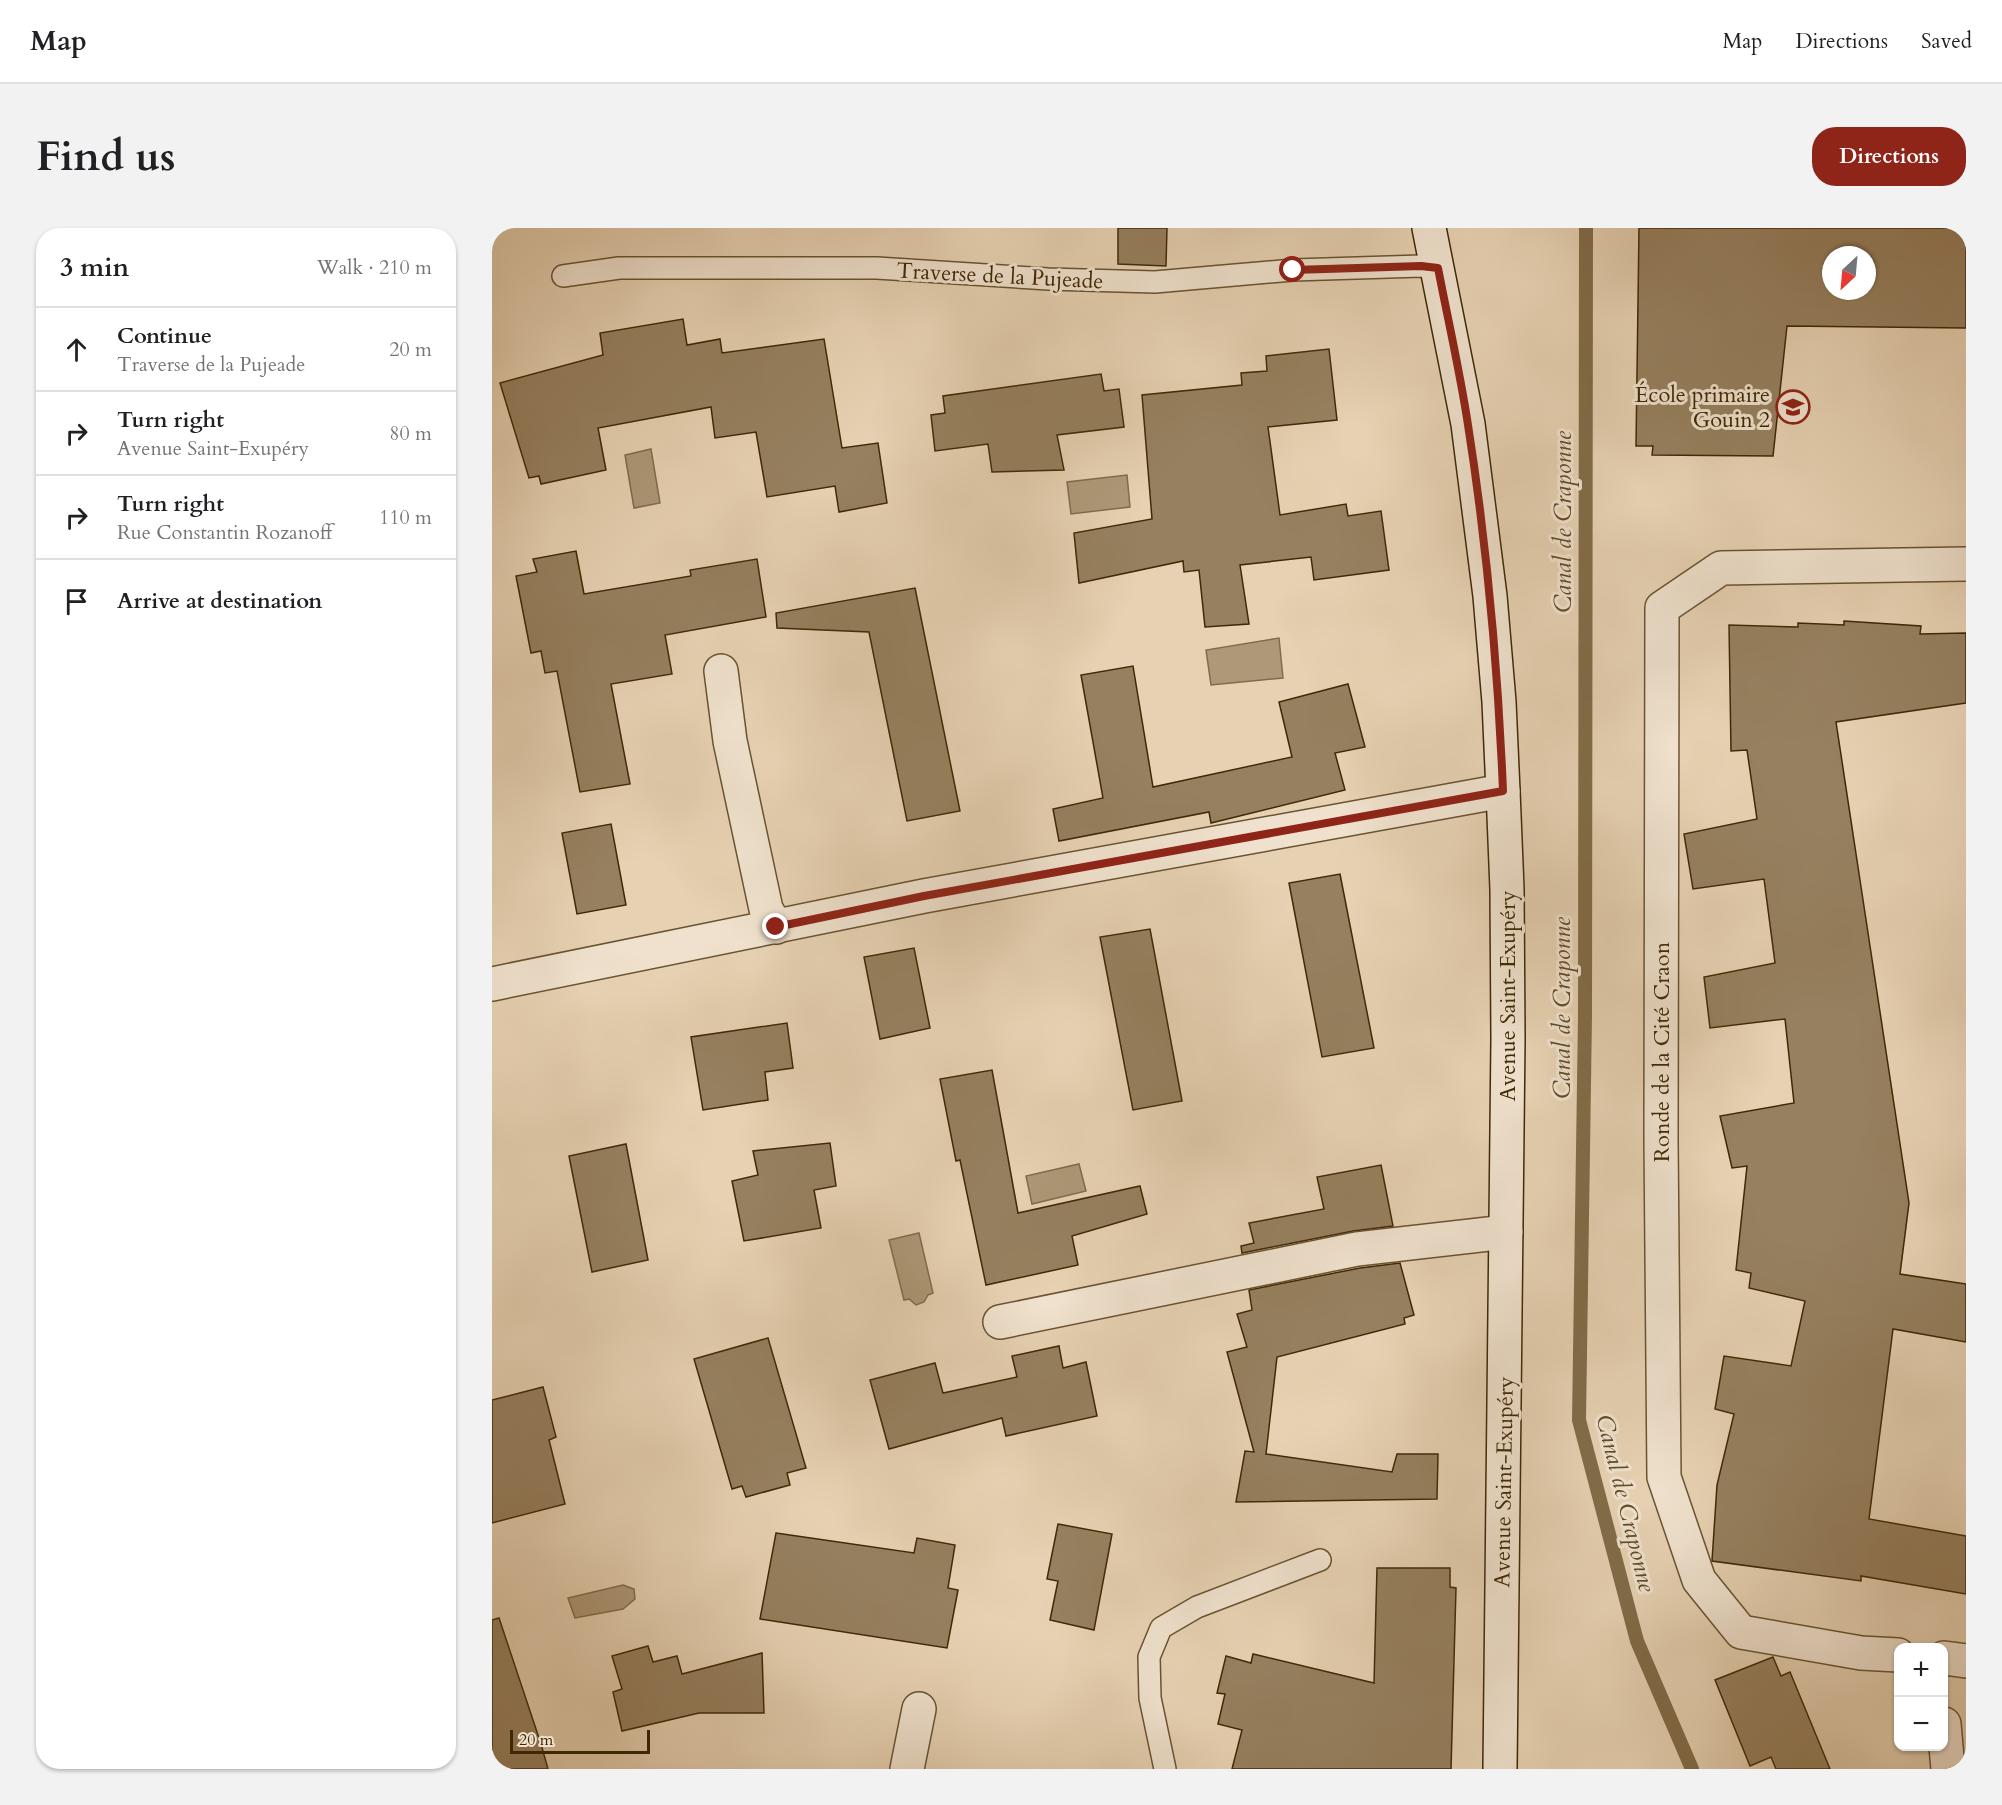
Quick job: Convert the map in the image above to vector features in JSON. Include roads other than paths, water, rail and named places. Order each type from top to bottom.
[{"type":"street","name":"Avenue Saint-Exupéry","points":[[1429,228],[1468,424],[1490,596],[1499,702],[1507,889],[1508,1038],[1500,1769]]},
{"type":"street","name":"Ronde de la Cité Craon","points":[[1894,1655],[1861,1653],[1741,1632],[1699,1580],[1664,1478],[1661,1161],[1662,608],[1721,568],[1966,564]]},
{"type":"street","points":[[721,671],[730,741],[766,909],[776,927]]},
{"type":"street","points":[[492,984],[924,896],[1503,791]]},
{"type":"street","points":[[1000,1322],[1358,1249],[1506,1232]]},
{"type":"street","points":[[1948,1659],[1966,1661]]},
{"type":"street","points":[[907,1769],[919,1709]]},
{"type":"street","points":[[1946,1751],[1948,1769]]},
{"type":"lane","name":"Traverse de la Pujeade","points":[[563,276],[619,268],[877,268],[1048,279],[1155,282],[1293,270],[1421,266],[1438,268]]},
{"type":"lane","points":[[1165,1769],[1150,1698],[1149,1657],[1161,1628],[1197,1607],[1320,1560]]},
{"type":"waterway","name":"Canal de Craponne","points":[[1586,228],[1585,1016],[1579,1420],[1637,1641],[1692,1769]]},
{"type":"place","name":"École primaire Gouin 2","points":[[1793,407]]}]
